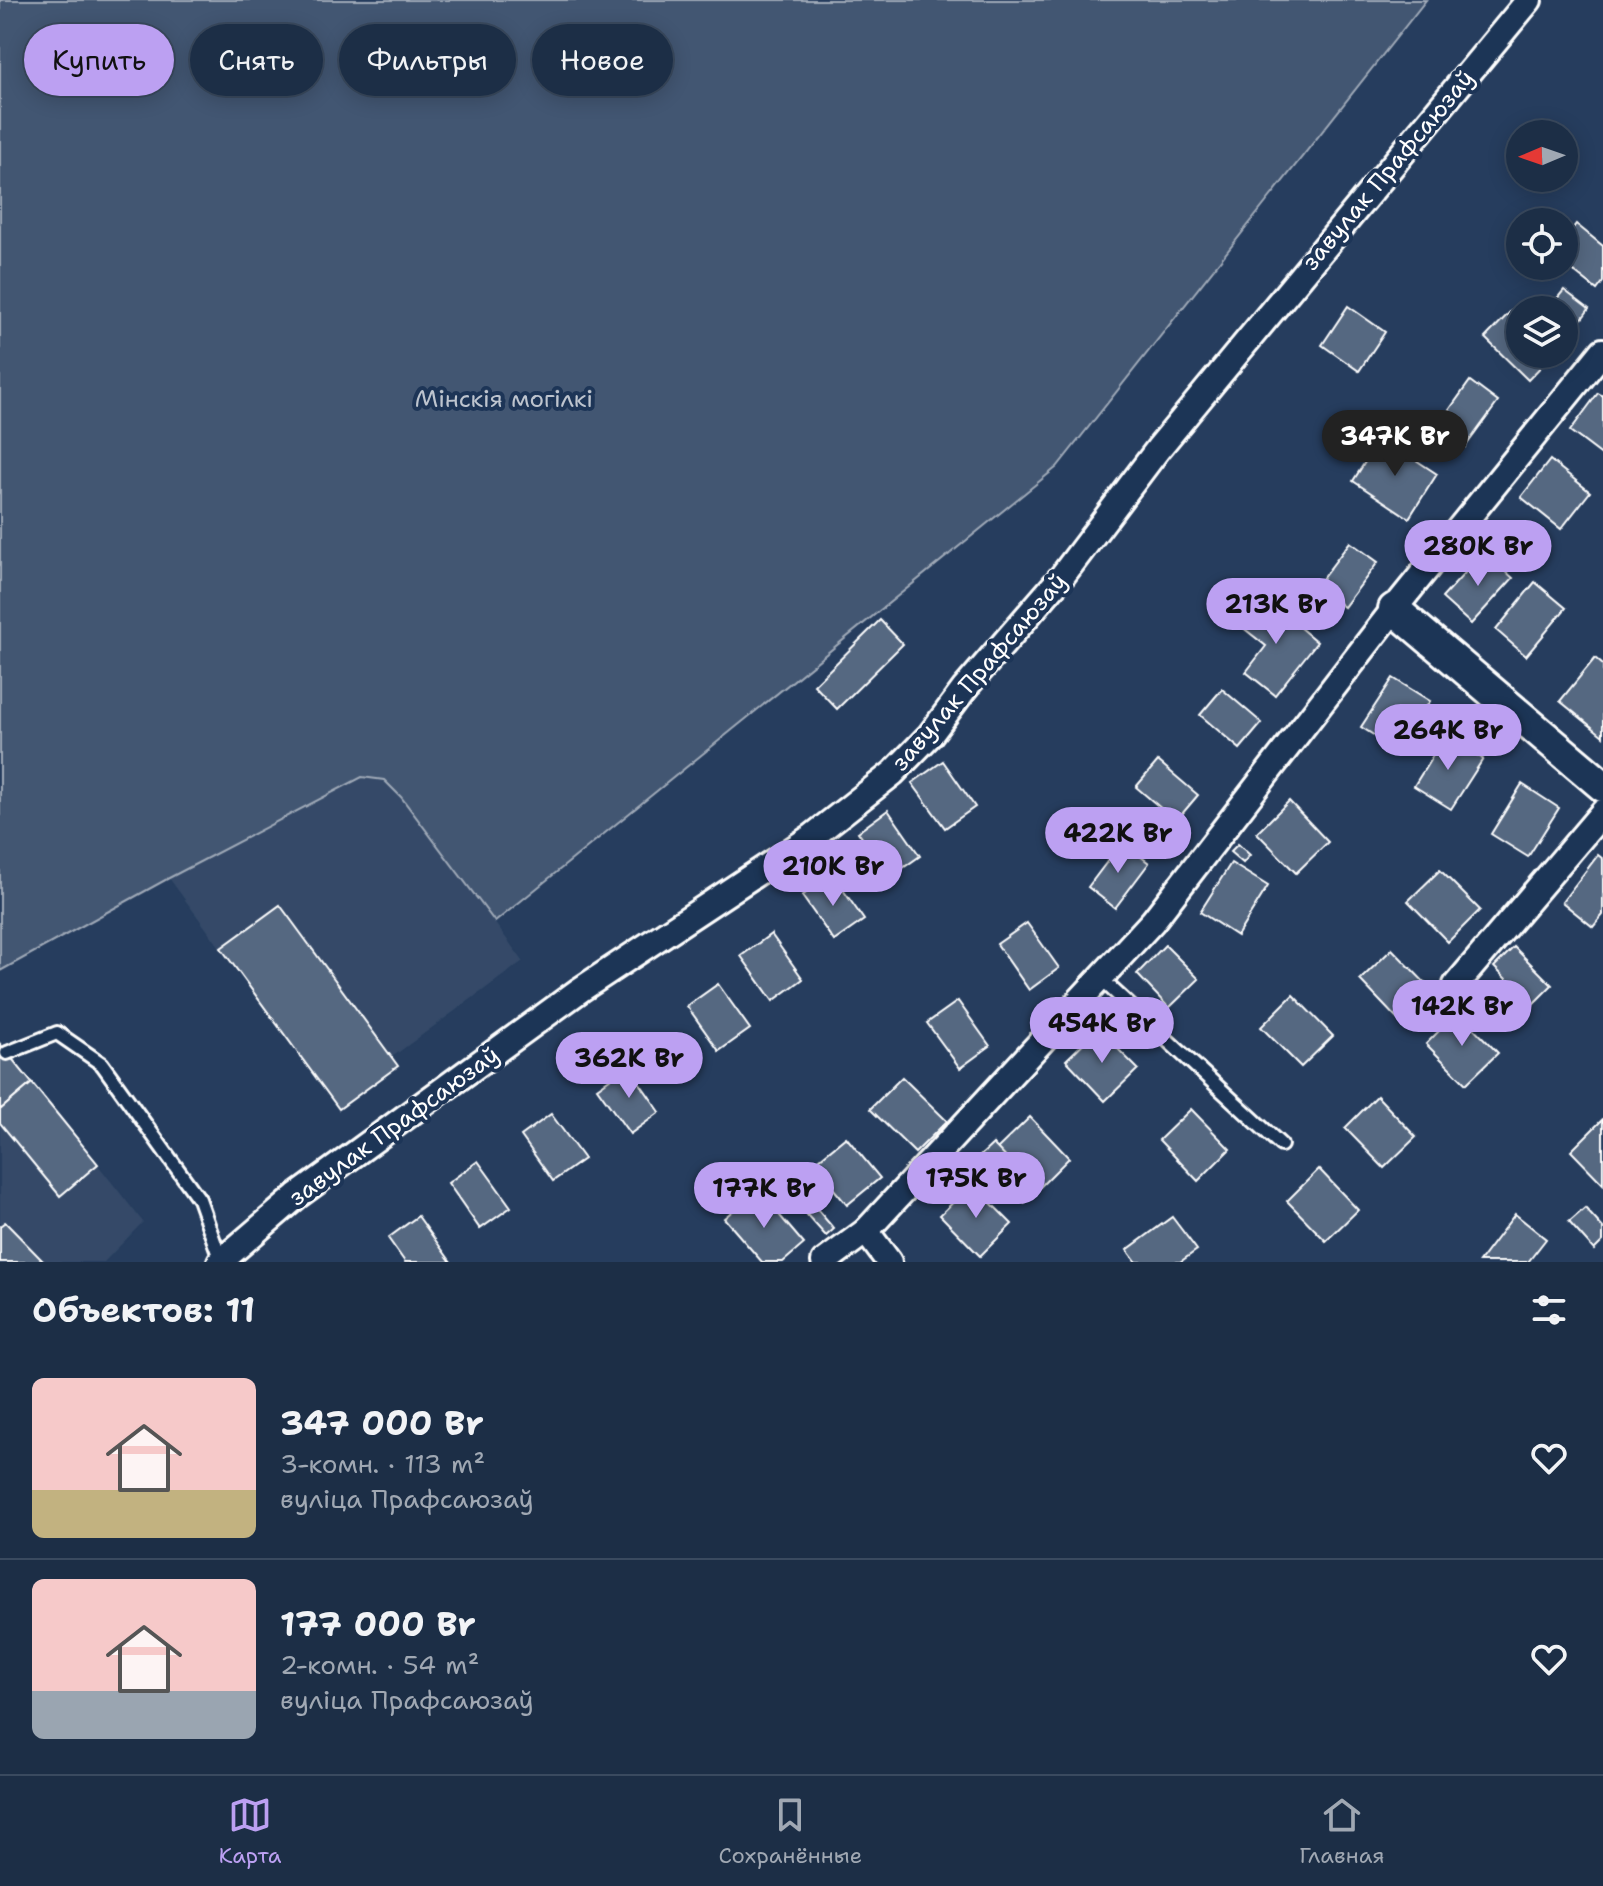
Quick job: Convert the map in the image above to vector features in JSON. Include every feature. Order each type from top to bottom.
[{"type":"street","name":"завулак Прафсаюзаў","points":[[220,1262],[297,1196],[580,990],[813,836],[893,773],[930,735],[965,688],[1063,575],[1158,449],[1529,0]]},
{"type":"street","points":[[824,1262],[866,1231],[1153,921],[1394,609],[1603,351]]},
{"type":"street","points":[[1394,609],[1603,786]]},
{"type":"street","points":[[1456,985],[1603,812]]},
{"type":"street","points":[[866,1231],[889,1262]]},
{"type":"lane","points":[[1100,978],[1281,1145]]},
{"type":"lane","points":[[7,1053],[57,1033],[102,1064],[199,1199],[220,1262]]},
{"type":"shaded area","points":[[362,777],[384,780],[401,797],[523,961],[392,1057],[398,1066],[339,1109],[169,878]]},
{"type":"shaded area","points":[[0,1041],[143,1222],[104,1262],[0,1262]]},
{"type":"green space","name":"Мінскія могілкі","points":[[0,0],[1426,0],[1057,467],[495,922],[401,797],[384,780],[362,777],[0,971]]},
{"type":"building","points":[[1578,226],[1603,246],[1603,282],[1597,290],[1578,275]]},
{"type":"building","points":[[1578,301],[1589,309],[1578,324]]},
{"type":"building","points":[[1348,306],[1385,332],[1359,371],[1322,345]]},
{"type":"building","points":[[1506,316],[1506,359],[1485,338]]},
{"type":"building","points":[[1516,368],[1540,368],[1528,380]]},
{"type":"building","points":[[1470,381],[1498,402],[1465,447],[1437,427]]},
{"type":"building","points":[[1598,393],[1603,396],[1603,456],[1570,431]]},
{"type":"building","points":[[1377,416],[1414,441],[1405,454],[1369,430]]},
{"type":"building","points":[[1381,437],[1437,474],[1409,518],[1353,481]]},
{"type":"building","points":[[1550,460],[1590,492],[1561,529],[1521,497]]},
{"type":"building","points":[[1350,542],[1378,562],[1344,607],[1316,587]]},
{"type":"building","points":[[1484,552],[1513,578],[1471,624],[1442,598]]},
{"type":"building","points":[[1535,582],[1566,608],[1526,656],[1496,630]]},
{"type":"building","points":[[1264,598],[1317,642],[1275,695],[1246,672],[1266,646],[1241,626]]},
{"type":"building","points":[[880,620],[903,644],[837,709],[814,685]]},
{"type":"building","points":[[1595,658],[1603,665],[1603,736],[1560,701]]},
{"type":"building","points":[[1393,678],[1430,701],[1399,751],[1361,727]]},
{"type":"building","points":[[1222,689],[1262,723],[1240,749],[1200,715]]},
{"type":"building","points":[[1445,736],[1483,759],[1451,809],[1414,786]]},
{"type":"building","points":[[943,761],[975,807],[945,828],[912,783]]},
{"type":"building","points":[[1158,761],[1198,795],[1176,821],[1136,787]]},
{"type":"building","points":[[1522,784],[1559,808],[1528,857],[1491,834]]},
{"type":"building","points":[[1289,801],[1328,842],[1296,873],[1257,833]]},
{"type":"building","points":[[888,810],[920,856],[890,877],[858,832]]},
{"type":"building","points":[[1122,842],[1149,863],[1115,908],[1088,887]]},
{"type":"building","points":[[1238,844],[1250,855],[1243,863],[1230,852]]},
{"type":"building","points":[[1598,855],[1603,859],[1603,915],[1593,927],[1562,902]]},
{"type":"building","points":[[1231,863],[1268,886],[1237,936],[1200,912]]},
{"type":"building","points":[[1440,870],[1480,910],[1448,942],[1408,901]]},
{"type":"building","points":[[832,874],[864,920],[834,941],[802,896]]},
{"type":"building","points":[[280,905],[398,1066],[339,1109],[221,948]]},
{"type":"building","points":[[1027,923],[1059,968],[1029,990],[997,944]]},
{"type":"building","points":[[771,934],[803,979],[773,1001],[741,956]]},
{"type":"building","points":[[1165,945],[1199,979],[1169,1008],[1137,974]]},
{"type":"building","points":[[1514,947],[1552,985],[1532,1005],[1494,967]]},
{"type":"building","points":[[1392,949],[1431,989],[1399,1021],[1360,980]]},
{"type":"building","points":[[718,984],[750,1029],[719,1051],[687,1006]]},
{"type":"building","points":[[1293,995],[1333,1036],[1301,1067],[1261,1027]]},
{"type":"building","points":[[958,1001],[990,1046],[960,1068],[927,1023]]},
{"type":"building","points":[[1458,1012],[1498,1053],[1466,1084],[1426,1044]]},
{"type":"building","points":[[1098,1029],[1138,1069],[1105,1101],[1066,1060]]},
{"type":"building","points":[[0,1044],[32,1083],[0,1110]]},
{"type":"building","points":[[628,1066],[660,1112],[630,1134],[597,1088]]},
{"type":"building","points":[[902,1077],[947,1121],[915,1153],[870,1109]]},
{"type":"building","points":[[32,1083],[98,1164],[60,1196],[0,1123],[0,1110]]},
{"type":"building","points":[[1377,1096],[1416,1137],[1384,1168],[1345,1128]]},
{"type":"building","points":[[1191,1109],[1230,1149],[1198,1181],[1159,1140]]},
{"type":"building","points":[[551,1114],[584,1159],[553,1181],[521,1136]]},
{"type":"building","points":[[1030,1117],[1069,1158],[1037,1190],[997,1149]]},
{"type":"building","points":[[1603,1119],[1603,1184],[1571,1151]]},
{"type":"building","points":[[846,1137],[880,1178],[847,1205],[813,1164]]},
{"type":"building","points":[[993,1144],[1037,1190],[1024,1203],[979,1157]]},
{"type":"building","points":[[478,1161],[511,1207],[480,1229],[448,1183]]},
{"type":"building","points":[[1319,1169],[1358,1210],[1326,1241],[1287,1201]]},
{"type":"building","points":[[972,1184],[1012,1224],[980,1256],[940,1215]]},
{"type":"building","points":[[758,1190],[804,1244],[783,1262],[762,1262],[724,1218]]},
{"type":"building","points":[[816,1208],[834,1229],[826,1236],[807,1215]]},
{"type":"building","points":[[1585,1208],[1603,1228],[1603,1241],[1594,1250],[1569,1222]]},
{"type":"building","points":[[1515,1214],[1546,1239],[1528,1262],[1479,1262]]},
{"type":"building","points":[[418,1216],[451,1262],[405,1262],[388,1238]]},
{"type":"building","points":[[1172,1217],[1197,1250],[1180,1262],[1136,1262],[1127,1250]]},
{"type":"building","points":[[5,1222],[44,1262],[0,1262],[0,1226]]}]
